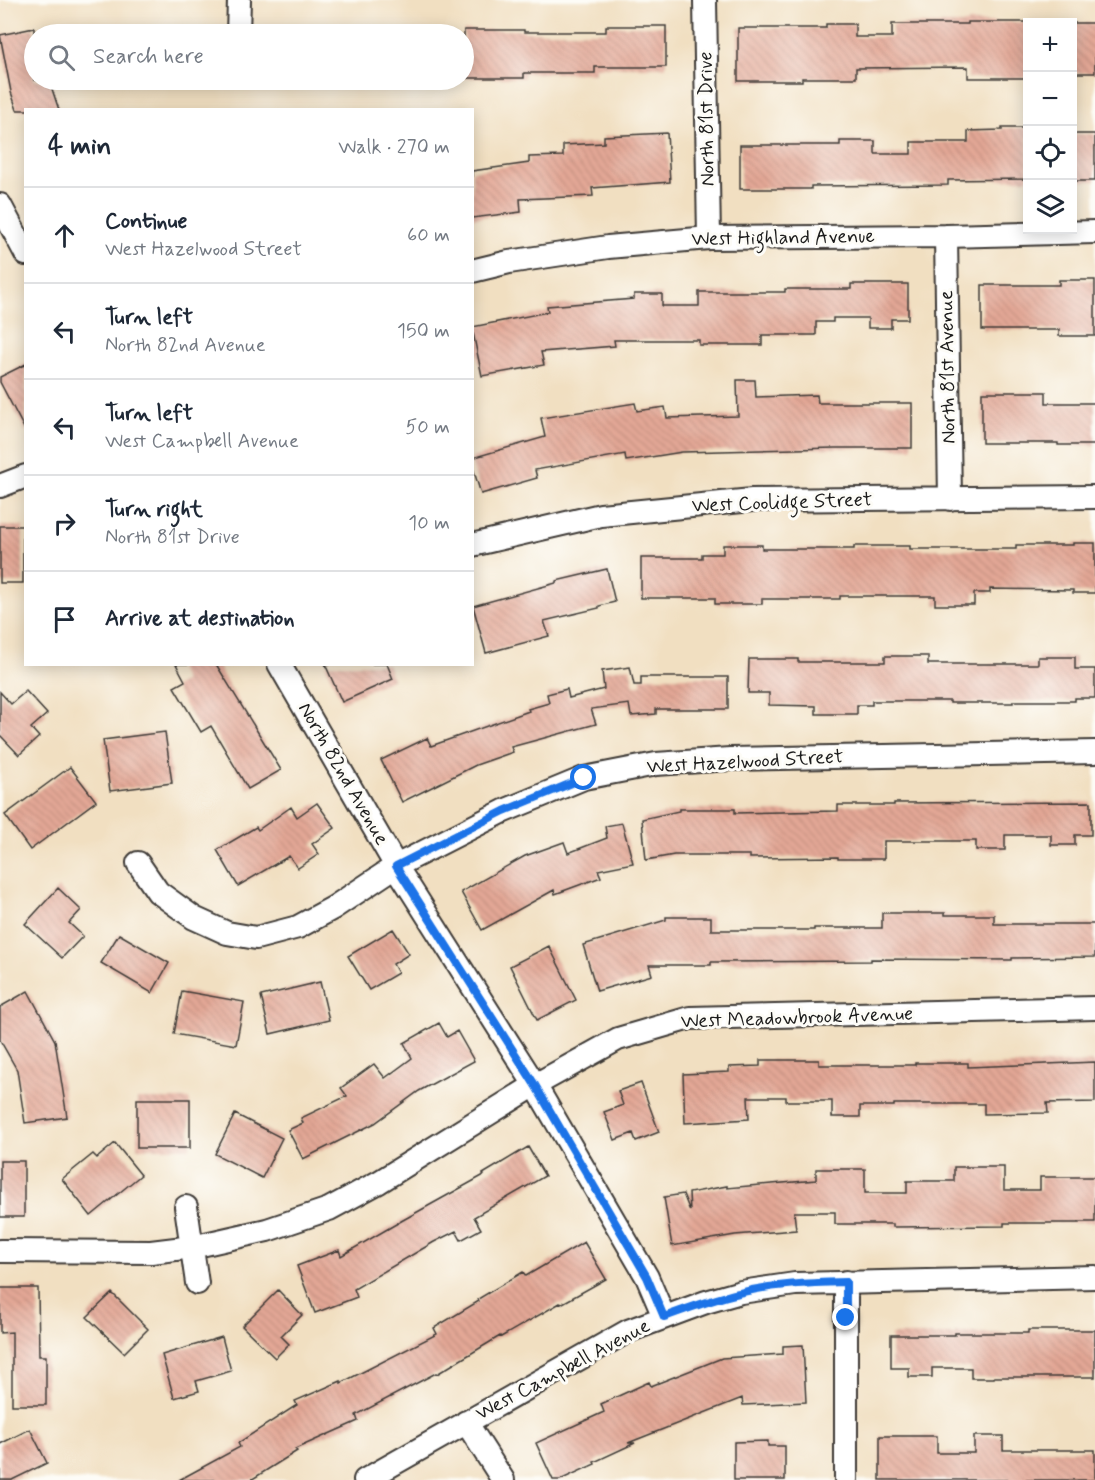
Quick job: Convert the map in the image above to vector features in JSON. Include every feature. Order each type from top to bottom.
[{"type":"street","points":[[238,24],[239,0]]},
{"type":"street","name":"North 81st Drive","points":[[705,0],[709,238]]},
{"type":"street","points":[[0,206],[24,250]]},
{"type":"street","name":"West Highland Avenue","points":[[474,271],[509,262],[608,247],[709,238],[1095,232]]},
{"type":"street","name":"North 81st Avenue","points":[[946,236],[950,499]]},
{"type":"street","points":[[0,486],[24,477]]},
{"type":"street","name":"West Coolidge Street","points":[[474,545],[601,514],[752,500],[1095,496]]},
{"type":"street","name":"North 82nd Avenue","points":[[280,666],[396,866],[535,1085],[647,1277],[664,1317]]},
{"type":"street","name":"West Hazelwood Street","points":[[138,863],[158,892],[194,918],[227,933],[256,938],[298,927],[333,908],[396,866],[504,811],[584,778],[656,764],[730,759],[1095,752]]},
{"type":"street","name":"West Meadowbrook Avenue","points":[[0,1251],[151,1252],[192,1247],[267,1230],[329,1209],[380,1182],[535,1085],[618,1039],[690,1018],[1095,1008]]},
{"type":"street","points":[[186,1207],[197,1283]]},
{"type":"street","name":"West Campbell Avenue","points":[[365,1480],[628,1331],[706,1302],[741,1292],[795,1284],[1095,1277]]},
{"type":"street","points":[[846,1282],[846,1480]]},
{"type":"street","points":[[466,1422],[503,1480]]},
{"type":"building","points":[[968,22],[1023,22],[1023,78],[968,78],[968,67],[856,68],[856,78],[738,81],[738,28],[826,28],[826,24],[855,24],[855,37],[892,37],[892,24],[968,24]]},
{"type":"building","points":[[1077,23],[1095,23],[1095,73],[1077,73]]},
{"type":"building","points":[[606,26],[666,26],[666,67],[595,67],[595,73],[524,73],[524,78],[474,78],[474,30],[606,32]]},
{"type":"building","points":[[24,30],[24,90],[52,90],[58,108],[17,110],[11,92],[0,35]]},
{"type":"building","points":[[1002,128],[1023,128],[1023,179],[948,180],[948,185],[740,189],[740,145],[840,145],[840,141],[875,141],[875,154],[911,154],[911,142],[968,142],[968,131],[1002,130]]},
{"type":"building","points":[[667,133],[670,182],[592,188],[593,196],[520,199],[521,212],[474,218],[474,171],[529,163],[529,157],[563,156],[563,145],[604,143],[604,136]]},
{"type":"building","points":[[1077,134],[1095,134],[1095,181],[1077,181]]},
{"type":"building","points":[[1059,280],[1095,280],[1095,336],[1059,336],[1059,330],[982,330],[982,285],[1059,285]]},
{"type":"building","points":[[851,284],[908,284],[908,319],[891,319],[891,328],[868,328],[868,318],[833,318],[833,322],[816,322],[816,335],[762,335],[762,345],[699,345],[699,340],[614,340],[615,346],[541,352],[544,365],[482,376],[474,338],[474,327],[548,312],[547,306],[634,299],[634,294],[662,294],[662,306],[699,306],[699,292],[851,289]]},
{"type":"building","points":[[24,365],[24,428],[0,382],[0,377]]},
{"type":"building","points":[[737,380],[755,380],[756,397],[817,395],[818,403],[912,403],[912,448],[682,452],[626,461],[625,454],[535,470],[537,478],[481,494],[474,471],[474,457],[545,437],[541,418],[635,403],[637,411],[665,407],[667,418],[738,416]]},
{"type":"building","points":[[982,392],[1046,392],[1046,403],[1095,403],[1095,445],[982,443]]},
{"type":"building","points":[[0,526],[23,526],[23,583],[0,583]]},
{"type":"building","points":[[1073,543],[1095,543],[1095,593],[1073,593],[1073,590],[990,589],[990,593],[974,593],[974,605],[935,605],[935,596],[762,599],[762,604],[715,604],[715,598],[641,598],[641,558],[702,558],[702,554],[723,554],[723,545],[762,545],[762,549],[854,549],[854,546],[910,546],[910,549],[1016,549],[1016,545],[1073,545]]},
{"type":"building","points":[[607,569],[615,602],[544,621],[549,636],[486,653],[474,606],[556,583],[556,581]]},
{"type":"building","points":[[885,656],[928,656],[928,664],[1038,664],[1038,657],[1075,657],[1075,669],[1095,669],[1095,698],[1075,698],[1075,701],[1013,701],[1013,703],[872,701],[872,705],[857,705],[857,714],[816,714],[816,706],[769,705],[769,693],[748,693],[749,659],[798,659],[798,662],[885,662]]},
{"type":"building","points":[[177,666],[217,666],[281,770],[248,789],[211,726],[201,732],[174,687],[185,681]]},
{"type":"building","points":[[326,666],[388,666],[393,679],[342,702]]},
{"type":"building","points":[[630,667],[634,685],[641,685],[641,677],[728,677],[728,709],[656,709],[656,714],[631,716],[629,704],[591,709],[596,724],[511,747],[513,752],[476,765],[402,802],[381,760],[427,738],[431,746],[529,711],[528,709],[549,703],[547,694],[567,689],[569,698],[604,689],[602,671]]},
{"type":"building","points":[[26,691],[47,714],[31,728],[39,737],[19,755],[0,735],[0,692],[11,704]]},
{"type":"building","points":[[165,732],[172,783],[110,791],[103,740]]},
{"type":"building","points":[[70,767],[96,801],[30,850],[5,815]]},
{"type":"building","points":[[1091,802],[1091,835],[1075,835],[1075,845],[1051,845],[1051,835],[1005,835],[1005,850],[976,850],[976,841],[884,841],[884,859],[674,855],[646,860],[642,819],[679,811],[679,809],[735,809],[735,813],[838,811],[838,805],[894,805],[894,803]]},
{"type":"building","points":[[317,803],[335,828],[312,844],[319,854],[298,868],[289,856],[238,886],[217,850],[256,827],[258,830],[291,807],[297,817]]},
{"type":"building","points":[[622,823],[633,863],[598,870],[601,877],[555,894],[554,890],[482,930],[461,892],[525,856],[564,842],[568,853],[607,838],[605,826]]},
{"type":"building","points":[[58,888],[81,910],[69,923],[83,936],[62,958],[25,924]]},
{"type":"building","points":[[882,913],[994,915],[994,924],[1095,924],[1095,957],[1012,958],[1012,960],[871,959],[871,961],[711,962],[711,965],[649,965],[652,975],[597,991],[583,945],[666,920],[666,917],[711,917],[711,930],[814,930],[814,928],[882,928]]},
{"type":"building","points":[[393,929],[409,954],[393,964],[398,973],[369,990],[348,956]]},
{"type":"building","points":[[119,934],[169,963],[152,993],[101,963]]},
{"type":"building","points":[[549,946],[576,1000],[537,1020],[510,966]]},
{"type":"building","points":[[320,982],[329,1020],[270,1034],[261,996]]},
{"type":"building","points":[[28,991],[55,1041],[67,1117],[25,1123],[17,1070],[0,1040],[0,1007]]},
{"type":"building","points":[[182,991],[244,1002],[236,1045],[174,1034]]},
{"type":"building","points":[[439,1023],[447,1037],[457,1031],[474,1061],[419,1091],[375,1123],[303,1159],[288,1130],[303,1123],[301,1118],[347,1096],[341,1088],[374,1064],[385,1078],[412,1058],[404,1043]]},
{"type":"building","points":[[760,1060],[819,1060],[819,1065],[968,1063],[968,1067],[1095,1062],[1095,1102],[1047,1103],[1048,1113],[984,1114],[984,1104],[894,1104],[894,1106],[860,1106],[860,1117],[832,1117],[832,1101],[786,1101],[786,1097],[748,1097],[749,1119],[685,1123],[683,1074],[729,1072],[729,1067],[760,1066]]},
{"type":"building","points":[[641,1083],[659,1132],[636,1141],[633,1133],[615,1140],[604,1112],[623,1105],[618,1091]]},
{"type":"building","points":[[137,1099],[190,1099],[190,1148],[137,1148]]},
{"type":"building","points":[[235,1114],[282,1138],[262,1178],[215,1154]]},
{"type":"building","points":[[115,1143],[141,1175],[91,1216],[62,1179],[93,1154],[97,1158]]},
{"type":"building","points":[[528,1147],[545,1176],[474,1217],[481,1229],[461,1240],[456,1231],[434,1242],[354,1289],[357,1297],[315,1313],[297,1266],[339,1250],[341,1256],[484,1175]]},
{"type":"building","points":[[0,1161],[24,1161],[24,1217],[0,1217]]},
{"type":"building","points":[[954,1167],[1004,1167],[1004,1190],[1040,1190],[1040,1177],[1095,1177],[1095,1222],[893,1227],[893,1224],[835,1224],[835,1212],[794,1212],[796,1230],[735,1235],[672,1246],[664,1197],[683,1194],[690,1211],[689,1193],[727,1186],[727,1188],[816,1180],[816,1169],[865,1169],[865,1193],[907,1193],[907,1181],[954,1181]]},
{"type":"building","points":[[584,1242],[606,1279],[500,1336],[437,1374],[356,1415],[358,1421],[295,1449],[297,1451],[251,1480],[179,1480],[240,1447],[238,1443],[297,1405],[295,1401],[341,1381],[341,1383],[437,1334],[434,1328],[479,1301],[478,1299],[523,1272],[526,1276]]},
{"type":"building","points":[[0,1288],[38,1288],[39,1356],[46,1356],[46,1405],[12,1405],[12,1332],[0,1333]]},
{"type":"building","points":[[278,1290],[302,1315],[281,1336],[289,1344],[275,1358],[242,1326]]},
{"type":"building","points":[[112,1293],[148,1329],[124,1353],[87,1317]]},
{"type":"building","points":[[1028,1330],[1095,1330],[1095,1377],[971,1378],[971,1368],[932,1368],[932,1377],[909,1377],[909,1368],[891,1368],[891,1335],[1028,1333]]},
{"type":"building","points":[[222,1337],[231,1371],[196,1381],[199,1391],[174,1398],[162,1355]]},
{"type":"building","points":[[803,1345],[806,1402],[743,1405],[742,1398],[628,1443],[635,1443],[560,1480],[553,1480],[536,1443],[604,1412],[601,1404],[649,1382],[651,1386],[722,1358],[783,1354],[783,1346]]},
{"type":"building","points":[[30,1429],[47,1463],[12,1480],[0,1480],[0,1444]]},
{"type":"building","points":[[880,1436],[937,1436],[937,1453],[974,1453],[974,1436],[1003,1436],[1003,1450],[1095,1450],[1095,1480],[880,1480]]},
{"type":"building","points":[[768,1441],[768,1446],[785,1446],[785,1480],[734,1480],[734,1442]]},
{"type":"route","points":[[584,778],[504,811],[396,866],[535,1085],[647,1277],[664,1317],[741,1292],[795,1284],[846,1282],[846,1318]]}]
